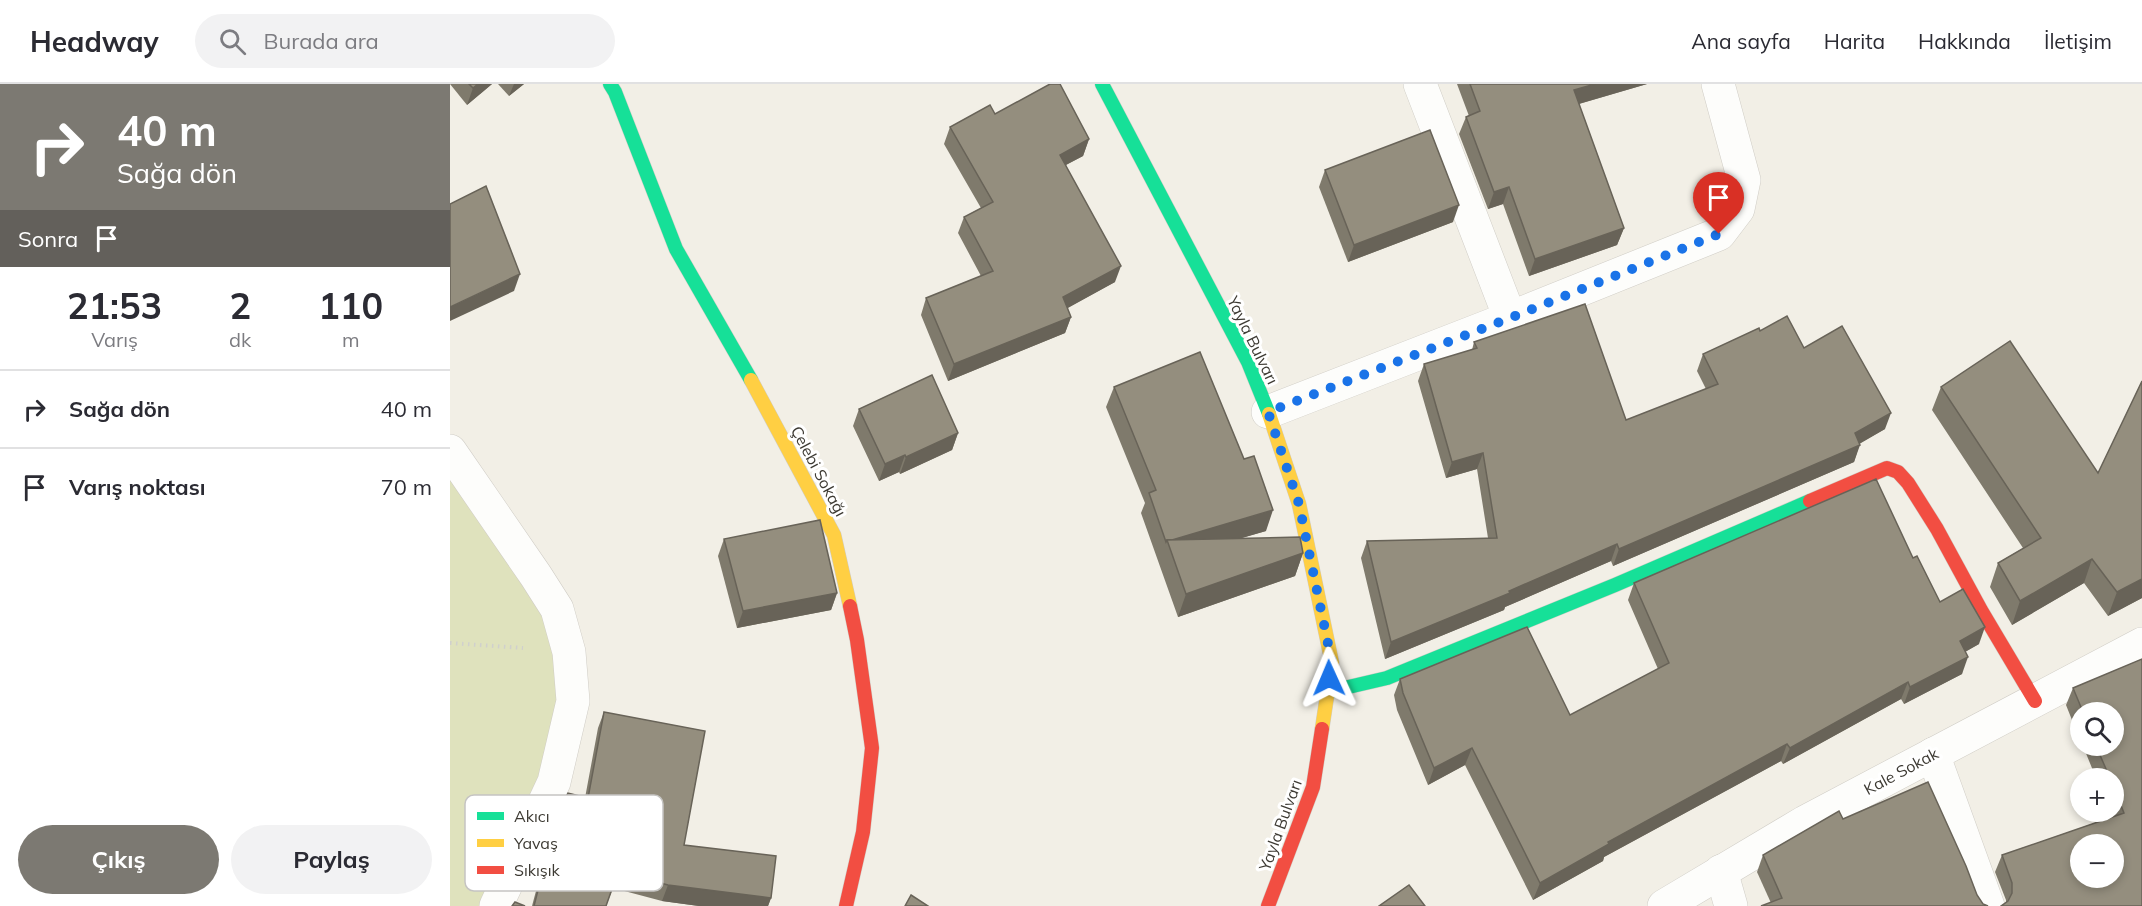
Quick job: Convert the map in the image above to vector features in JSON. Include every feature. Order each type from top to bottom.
[{"type":"street","name":"Çelebi Sokağı","points":[[610,84],[676,249],[758,393],[834,535],[857,640],[872,748],[863,832],[846,906]]},
{"type":"street","name":"Yayla Bulvarı","points":[[1102,84],[1248,362],[1268,412],[1299,504],[1332,663],[1313,787],[1268,906]]},
{"type":"street","points":[[1420,84],[1510,318]]},
{"type":"street","points":[[1268,412],[1719,234],[1738,210],[1744,180],[1718,84]]},
{"type":"street","points":[[450,451],[552,601],[569,652],[573,701],[554,782],[548,795]]},
{"type":"street","points":[[1327,692],[1387,678],[1615,585],[1887,468],[1898,472],[1908,483],[1937,529],[1981,610],[2035,701]]},
{"type":"street","name":"Kale Sokak","points":[[1664,906],[1804,822],[2142,644]]},
{"type":"street","points":[[1933,754],[1988,906]]},
{"type":"street","points":[[1721,871],[1731,906]]},
{"type":"street","points":[[496,906],[503,891]]},
{"type":"path","points":[[450,643],[569,652]]},
{"type":"green space","points":[[450,451],[536,576],[573,701],[538,795],[465,795],[465,891],[497,891],[479,906],[450,906]]},
{"type":"building","points":[[1050,84],[1060,84],[1089,139],[1060,155],[1121,266],[1063,297],[1071,317],[954,364],[926,298],[993,271],[964,217],[993,202],[950,127],[990,105],[995,114]]},
{"type":"building","points":[[1470,84],[1595,84],[1574,90],[1624,228],[1535,259],[1509,187],[1494,192],[1466,117],[1480,111]]},
{"type":"building","points":[[1430,130],[1459,205],[1354,245],[1325,170]]},
{"type":"building","points":[[486,186],[520,274],[450,307],[450,204]]},
{"type":"building","points":[[1585,304],[1626,420],[1718,384],[1703,354],[1759,328],[1760,331],[1787,316],[1804,348],[1842,326],[1891,413],[1855,433],[1860,445],[1619,549],[1617,544],[1509,591],[1510,593],[1391,642],[1367,541],[1497,538],[1483,453],[1452,462],[1424,364],[1477,348],[1474,342]]},
{"type":"building","points":[[2010,341],[2098,473],[2142,381],[2142,579],[2117,592],[2092,559],[2020,601],[1998,563],[2041,538],[1941,387]]},
{"type":"building","points":[[1200,352],[1244,459],[1254,456],[1273,510],[1166,542],[1149,493],[1156,490],[1114,387]]},
{"type":"building","points":[[932,375],[958,433],[885,464],[859,409]]},
{"type":"building","points":[[1876,479],[1913,558],[1917,556],[1940,602],[1963,589],[1985,627],[1960,641],[1968,657],[1910,687],[1908,682],[1790,748],[1787,744],[1608,842],[1609,844],[1540,883],[1472,748],[1434,768],[1403,693],[1400,679],[1527,627],[1570,715],[1669,663],[1634,583]]},
{"type":"building","points":[[820,520],[837,593],[743,611],[724,539]]},
{"type":"building","points":[[1300,537],[1303,553],[1186,594],[1167,540]]},
{"type":"building","points":[[2142,659],[2142,906],[2001,906],[2008,901],[2012,893],[2012,883],[2002,855],[2098,822],[2124,822],[2124,768],[2106,768],[2100,756],[2124,756],[2124,702],[2079,702],[2073,688]]},
{"type":"building","points":[[604,712],[705,731],[684,845],[776,856],[771,898],[663,884],[663,795],[589,795]]},
{"type":"building","points":[[1928,782],[1977,895],[1983,904],[1988,906],[1761,906],[1782,898],[1763,855],[1839,811],[1843,819]]},
{"type":"building","points":[[1409,885],[1425,906],[1379,906]]},
{"type":"building","points":[[538,891],[611,891],[606,906],[534,906]]},
{"type":"building","points":[[911,895],[928,906],[905,906]]},
{"type":"building","points":[[515,902],[525,906],[512,906]]},
{"type":"traffic: fast","points":[[610,84],[676,249],[751,380]]},
{"type":"traffic: fast","points":[[1102,84],[1248,362],[1269,414]]},
{"type":"traffic: fast","points":[[1327,692],[1387,678],[1615,585],[1810,501]]},
{"type":"traffic: slow","points":[[751,380],[834,535],[850,606]]},
{"type":"traffic: slow","points":[[1269,414],[1299,504],[1332,663],[1322,729]]},
{"type":"traffic: jam","points":[[1810,501],[1887,468],[1898,472],[1908,483],[1937,529],[1981,610],[2035,701]]},
{"type":"traffic: jam","points":[[846,906],[863,832],[872,748],[850,606]]},
{"type":"traffic: jam","points":[[1268,906],[1313,787],[1322,729]]},
{"type":"route","points":[[1329,678],[1332,663],[1299,504],[1268,412],[1719,234]]}]
